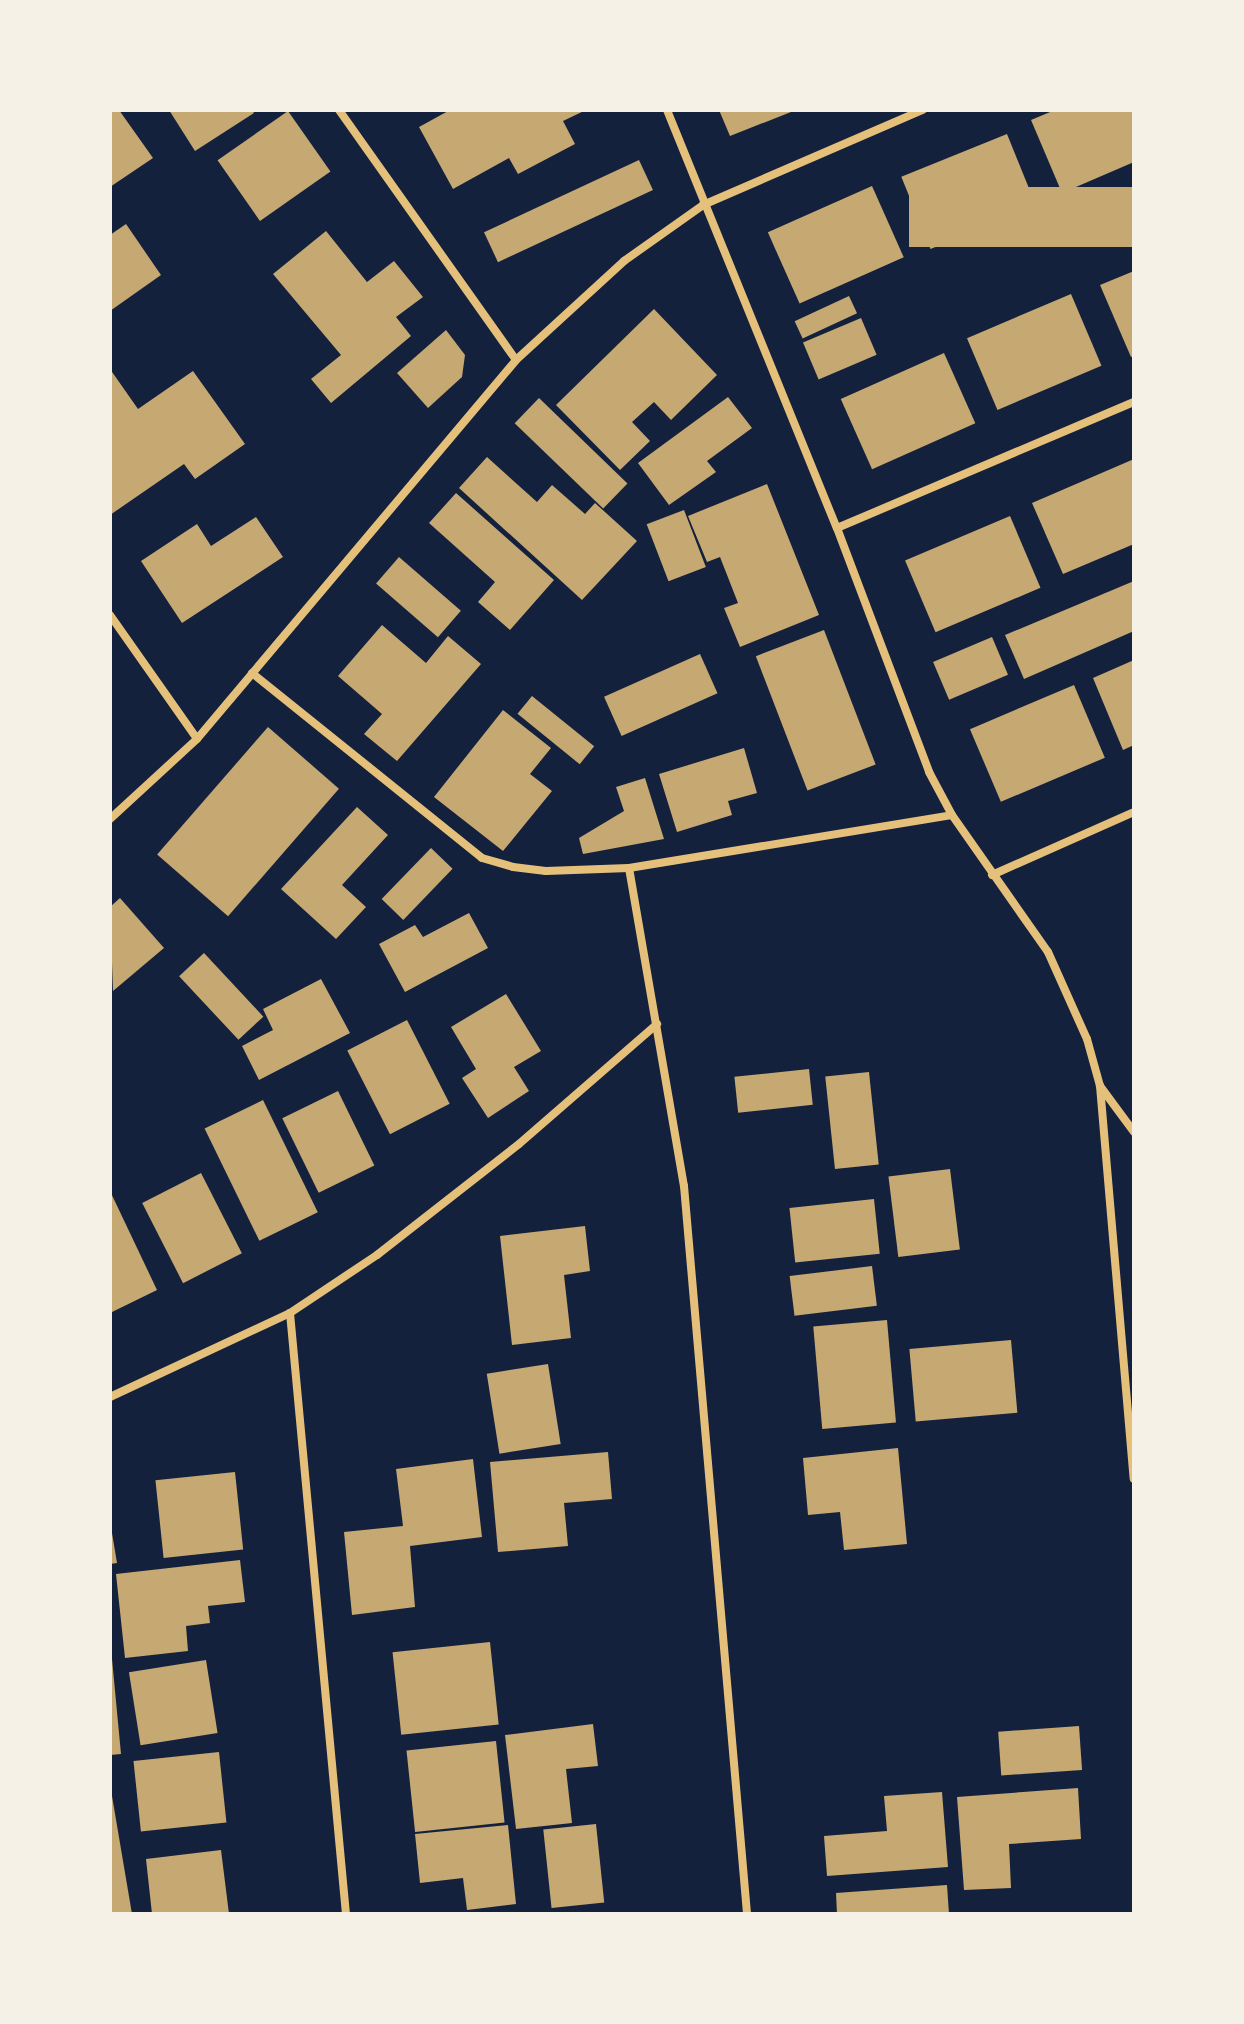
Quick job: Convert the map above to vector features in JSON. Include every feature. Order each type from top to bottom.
[{"type":"street","points":[[339,110],[516,360]]},
{"type":"street","points":[[667,110],[703,205],[837,528],[929,772],[952,815],[1048,952],[1071,994],[1100,1086],[1134,1479]]},
{"type":"street","points":[[110,819],[197,739],[516,360],[624,261],[703,205],[923,110]]},
{"type":"street","points":[[837,528],[1134,402]]},
{"type":"street","points":[[110,615],[197,739]]},
{"type":"street","points":[[252,673],[482,858],[546,871],[629,868],[952,815]]},
{"type":"street","points":[[992,875],[1134,812]]},
{"type":"street","points":[[629,868],[684,1186],[747,1914]]},
{"type":"street","points":[[110,1397],[290,1313],[377,1255],[519,1144],[657,1024]]},
{"type":"street","points":[[1100,1086],[1134,1132]]},
{"type":"street","points":[[290,1313],[346,1914]]},
{"type":"building","points":[[110,110],[119,110],[153,158],[110,187]]},
{"type":"building","points":[[169,110],[252,110],[254,113],[195,151]]},
{"type":"building","points":[[450,110],[586,110],[563,121],[575,144],[518,174],[509,158],[453,189],[419,127]]},
{"type":"building","points":[[719,110],[796,110],[730,136]]},
{"type":"building","points":[[1055,110],[1134,110],[1134,162],[1062,193],[1031,120]]},
{"type":"building","points":[[288,111],[330,172],[260,221],[218,160]]},
{"type":"building","points":[[1007,134],[1036,206],[931,249],[901,177]]},
{"type":"building","points":[[639,160],[653,190],[498,262],[484,232]]},
{"type":"building","points":[[872,186],[904,257],[800,304],[768,232]]},
{"type":"building","points":[[909,187],[1134,187],[1134,247],[909,247]]},
{"type":"building","points":[[126,224],[161,275],[110,311],[110,235]]},
{"type":"building","points":[[326,231],[367,282],[394,261],[423,297],[396,317],[411,336],[331,403],[311,379],[341,355],[273,274]]},
{"type":"building","points":[[1134,271],[1134,356],[1131,357],[1100,285]]},
{"type":"building","points":[[1071,294],[1101,366],[997,410],[967,338]]},
{"type":"building","points":[[849,296],[857,313],[803,339],[795,321]]},
{"type":"building","points":[[654,309],[717,375],[671,420],[654,402],[632,422],[650,441],[620,470],[556,405]]},
{"type":"building","points":[[861,318],[877,355],[819,379],[803,343]]},
{"type":"building","points":[[446,330],[465,355],[462,377],[428,408],[397,373]]},
{"type":"building","points":[[944,353],[975,423],[872,469],[841,399]]},
{"type":"building","points":[[110,369],[138,409],[193,371],[245,444],[195,479],[184,464],[110,515]]},
{"type":"building","points":[[728,397],[752,428],[707,461],[716,472],[669,505],[638,463]]},
{"type":"building","points":[[539,398],[627,483],[603,509],[515,423]]},
{"type":"building","points":[[487,457],[537,502],[552,485],[585,514],[595,503],[637,541],[582,600],[459,488]]},
{"type":"building","points":[[1134,459],[1134,544],[1063,574],[1032,503]]},
{"type":"building","points":[[767,484],[819,615],[740,647],[724,608],[738,603],[720,557],[707,562],[688,516]]},
{"type":"building","points":[[456,493],[554,580],[510,630],[478,602],[495,582],[429,523]]},
{"type":"building","points":[[684,510],[706,567],[669,581],[647,524]]},
{"type":"building","points":[[1010,516],[1040,588],[936,632],[905,561]]},
{"type":"building","points":[[256,517],[283,557],[182,623],[141,561],[197,524],[211,546]]},
{"type":"building","points":[[399,557],[461,611],[438,637],[376,583]]},
{"type":"building","points":[[1134,581],[1134,631],[1024,679],[1005,635]]},
{"type":"building","points":[[382,625],[426,663],[448,636],[481,664],[397,761],[364,734],[382,714],[338,676]]},
{"type":"building","points":[[824,630],[876,764],[807,791],[756,656]]},
{"type":"building","points":[[992,637],[1008,675],[949,700],[933,662]]},
{"type":"building","points":[[700,654],[717,693],[622,736],[604,697]]},
{"type":"building","points":[[1134,660],[1134,745],[1123,750],[1093,678]]},
{"type":"building","points":[[1074,685],[1105,758],[1001,802],[970,729]]},
{"type":"building","points":[[532,696],[594,746],[580,764],[518,714]]},
{"type":"building","points":[[503,710],[551,748],[530,774],[552,791],[503,851],[434,797]]},
{"type":"building","points":[[268,727],[339,789],[228,916],[157,855]]},
{"type":"building","points":[[744,748],[757,793],[728,801],[732,815],[677,832],[659,774]]},
{"type":"building","points":[[645,778],[664,839],[583,854],[579,838],[624,811],[616,787]]},
{"type":"building","points":[[357,807],[388,835],[342,885],[366,907],[336,939],[281,889]]},
{"type":"building","points":[[431,848],[453,869],[403,920],[382,899]]},
{"type":"building","points":[[120,898],[164,948],[113,991],[110,907]]},
{"type":"building","points":[[469,913],[488,948],[405,992],[379,944],[415,925],[423,937]]},
{"type":"building","points":[[204,953],[263,1017],[238,1040],[179,976]]},
{"type":"building","points":[[321,979],[350,1033],[259,1080],[242,1046],[273,1030],[263,1009]]},
{"type":"building","points":[[506,994],[541,1051],[514,1067],[529,1091],[488,1118],[462,1078],[476,1069],[451,1027]]},
{"type":"building","points":[[407,1020],[450,1104],[390,1134],[347,1050]]},
{"type":"building","points":[[809,1069],[813,1105],[738,1113],[734,1077]]},
{"type":"building","points":[[869,1072],[879,1164],[835,1169],[825,1077]]},
{"type":"building","points":[[338,1091],[374,1166],[319,1193],[282,1118]]},
{"type":"building","points":[[263,1100],[318,1212],[259,1241],[205,1128]]},
{"type":"building","points":[[950,1169],[960,1249],[898,1257],[888,1177]]},
{"type":"building","points":[[201,1173],[242,1253],[183,1283],[142,1203]]},
{"type":"building","points":[[110,1191],[157,1290],[110,1313]]},
{"type":"building","points":[[874,1199],[880,1254],[795,1263],[789,1208]]},
{"type":"building","points":[[585,1226],[590,1271],[564,1275],[571,1338],[512,1345],[500,1236]]},
{"type":"building","points":[[872,1266],[877,1306],[794,1316],[790,1276]]},
{"type":"building","points":[[887,1320],[896,1423],[822,1429],[813,1326]]},
{"type":"building","points":[[1011,1340],[1017,1413],[916,1422],[909,1349]]},
{"type":"building","points":[[548,1364],[561,1444],[499,1454],[487,1374]]},
{"type":"building","points":[[898,1448],[907,1544],[844,1550],[840,1512],[808,1515],[803,1458]]},
{"type":"building","points":[[608,1452],[612,1499],[564,1503],[568,1546],[498,1552],[490,1462]]},
{"type":"building","points":[[473,1459],[482,1537],[410,1546],[415,1607],[352,1615],[344,1532],[403,1526],[396,1469]]},
{"type":"building","points":[[235,1472],[243,1550],[164,1558],[155,1480]]},
{"type":"building","points":[[110,1521],[117,1563],[110,1564]]},
{"type":"building","points":[[240,1560],[245,1602],[208,1606],[210,1623],[186,1626],[188,1651],[125,1658],[116,1574]]},
{"type":"building","points":[[490,1642],[499,1725],[401,1735],[393,1652]]},
{"type":"building","points":[[110,1660],[121,1754],[110,1755]]},
{"type":"building","points":[[206,1660],[218,1733],[141,1745],[129,1672]]},
{"type":"building","points":[[593,1724],[598,1766],[566,1769],[572,1823],[516,1829],[505,1735]]},
{"type":"building","points":[[1079,1726],[1082,1770],[1001,1776],[998,1732]]},
{"type":"building","points":[[496,1741],[505,1823],[415,1832],[406,1750]]},
{"type":"building","points":[[219,1752],[226,1823],[141,1832],[133,1761]]},
{"type":"building","points":[[1078,1788],[1081,1839],[1009,1844],[1011,1888],[964,1890],[957,1797]]},
{"type":"building","points":[[942,1792],[948,1867],[827,1876],[824,1836],[887,1831],[884,1796]]},
{"type":"building","points":[[112,1796],[132,1914],[110,1914]]},
{"type":"building","points":[[596,1824],[604,1903],[552,1908],[543,1830]]},
{"type":"building","points":[[508,1825],[516,1904],[467,1910],[463,1878],[420,1883],[415,1834]]},
{"type":"building","points":[[221,1850],[229,1914],[152,1914],[146,1859]]},
{"type":"building","points":[[947,1885],[949,1914],[837,1914],[836,1893]]}]
